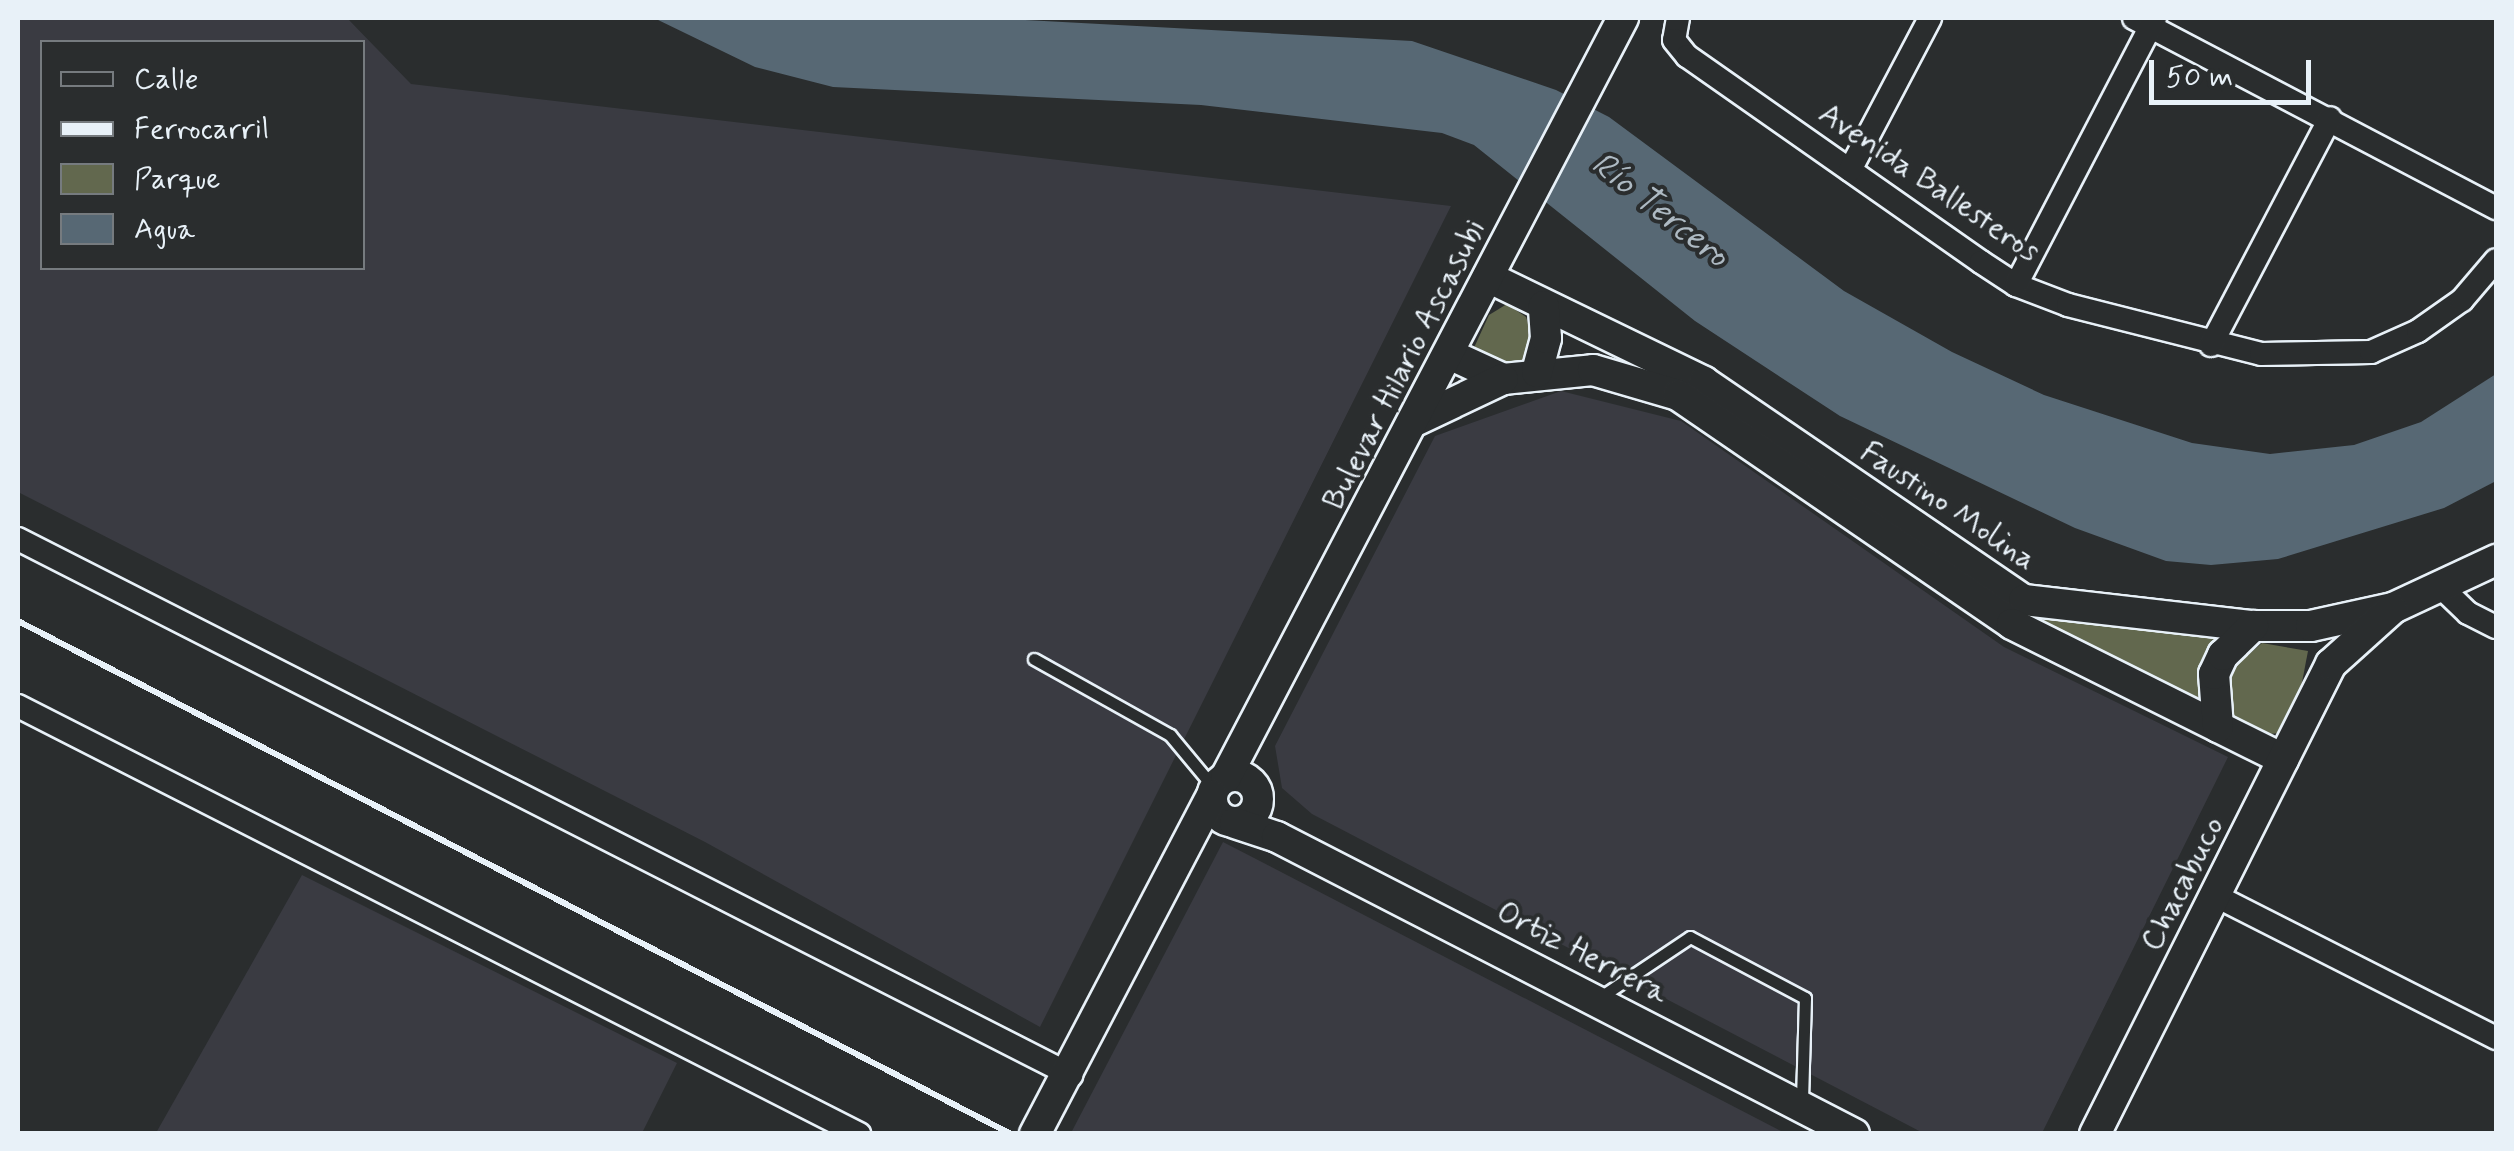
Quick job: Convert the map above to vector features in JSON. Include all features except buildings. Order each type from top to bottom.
[{"type":"street","points":[[1850,170],[1930,18]]},
{"type":"street","points":[[2016,285],[2147,20],[2496,208]]},
{"type":"street","name":"Bulevar Hilario Ascasubi","points":[[1231,797],[1248,744],[1619,26]]},
{"type":"street","name":"Avenida Ballesteros","points":[[1676,28],[1687,56],[2016,285],[2211,344],[2306,358],[2371,352],[2418,331],[2462,300],[2496,260]]},
{"type":"street","points":[[2211,344],[2330,118]]},
{"type":"street","name":"Faustino Molina","points":[[1488,277],[1704,382],[2024,600],[2253,626],[2311,626],[2393,608]]},
{"type":"street","points":[[1536,372],[1546,338],[1544,306]]},
{"type":"street","points":[[1449,354],[1502,379]]},
{"type":"street","name":"Faustino Molina","points":[[1417,420],[1502,379],[1536,372],[1619,373],[1678,395],[2012,624],[2283,759]]},
{"type":"street","points":[[18,539],[1071,1075]]},
{"type":"street","points":[[2311,626],[2330,664],[2393,608],[2496,560]]},
{"type":"street","points":[[2440,586],[2496,627]]},
{"type":"street","points":[[2218,726],[2214,674],[2223,655],[2253,626]]},
{"type":"street","name":"Chacabuco","points":[[2096,1134],[2330,664]]},
{"type":"street","points":[[18,706],[859,1134]]},
{"type":"street","points":[[1035,1134],[1071,1075],[1194,835],[1231,797]]},
{"type":"street","name":"Ortiz Herrera","points":[[1231,797],[1277,837],[1854,1134]]},
{"type":"street","points":[[2216,896],[2496,1038]]},
{"type":"lane","points":[[1034,659],[1170,735],[1231,797]]},
{"type":"lane","points":[[1596,1000],[1690,937],[1804,998],[1802,1106]]},
{"type":"shaded area","points":[[18,18],[347,18],[411,84],[1451,206],[1040,1027],[705,842],[18,492]]},
{"type":"shaded area","points":[[1561,391],[1681,421],[2004,647],[2228,757],[2042,1133],[1925,1134],[1312,814],[1282,788],[1275,746],[1435,436]]},
{"type":"shaded area","points":[[1223,842],[1785,1133],[1071,1133]]},
{"type":"shaded area","points":[[302,875],[677,1063],[642,1133],[156,1133]]},
{"type":"green space","points":[[1507,304],[1526,317],[1534,341],[1525,360],[1507,369],[1472,352],[1489,315]]},
{"type":"green space","points":[[2041,615],[2222,639],[2203,669],[2197,704],[2037,623]]},
{"type":"green space","points":[[2262,643],[2308,651],[2299,698],[2280,733],[2260,735],[2234,719],[2226,699],[2227,673]]},
{"type":"water","name":"Río Tercero","points":[[654,18],[990,18],[1412,41],[1556,90],[1609,117],[1844,291],[1952,352],[2044,395],[2192,443],[2270,454],[2354,445],[2421,422],[2496,374],[2496,481],[2444,508],[2278,559],[2211,565],[2166,561],[2075,528],[1840,416],[1695,321],[1474,145],[1442,133],[1201,105],[833,87],[755,67]]},
{"type":"railway","points":[[18,621],[1011,1134]]}]
